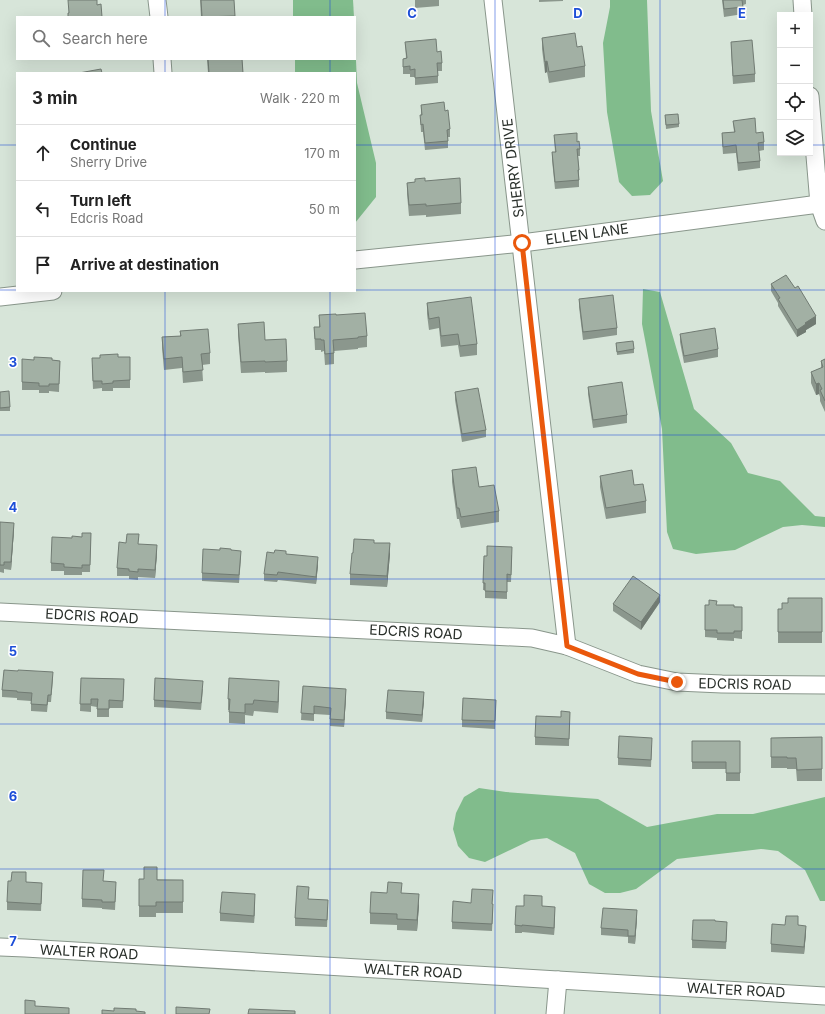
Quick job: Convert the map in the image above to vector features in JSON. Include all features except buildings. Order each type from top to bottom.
[{"type":"street","points":[[158,0],[159,16]]},
{"type":"street","name":"SHERRY DRIVE","points":[[493,0],[567,646]]},
{"type":"street","points":[[802,0],[803,12]]},
{"type":"street","points":[[162,60],[163,72]]},
{"type":"street","points":[[812,120],[819,204],[825,222]]},
{"type":"street","name":"ELLEN LANE","points":[[356,260],[522,243],[819,204]]},
{"type":"street","points":[[0,297],[44,292]]},
{"type":"street","name":"EDCRIS ROAD","points":[[0,612],[532,638],[567,646],[638,674],[677,682],[722,684],[825,684]]},
{"type":"street","name":"WALTER ROAD","points":[[0,947],[825,996]]},
{"type":"street","points":[[555,1014],[558,980]]},
{"type":"green space","points":[[293,0],[353,0],[354,16],[293,16]]},
{"type":"green space","points":[[610,0],[647,0],[651,111],[663,181],[650,195],[632,196],[619,182],[607,112],[603,43]]},
{"type":"green space","points":[[295,60],[356,60],[357,83],[376,163],[376,197],[356,222],[356,72],[295,72]]},
{"type":"green space","points":[[643,289],[660,292],[694,409],[731,443],[748,473],[780,481],[815,516],[825,517],[825,527],[802,525],[783,527],[735,550],[696,554],[673,549],[667,532],[662,429],[642,324]]},
{"type":"green space","points":[[479,788],[506,792],[598,799],[647,827],[717,814],[753,814],[825,797],[825,901],[820,901],[805,870],[778,851],[761,849],[677,859],[636,889],[620,893],[605,893],[589,884],[575,853],[547,838],[531,840],[485,862],[469,858],[458,846],[453,829],[456,813],[464,797]]},
{"type":"route","points":[[522,243],[567,646],[638,674],[677,682]]}]
